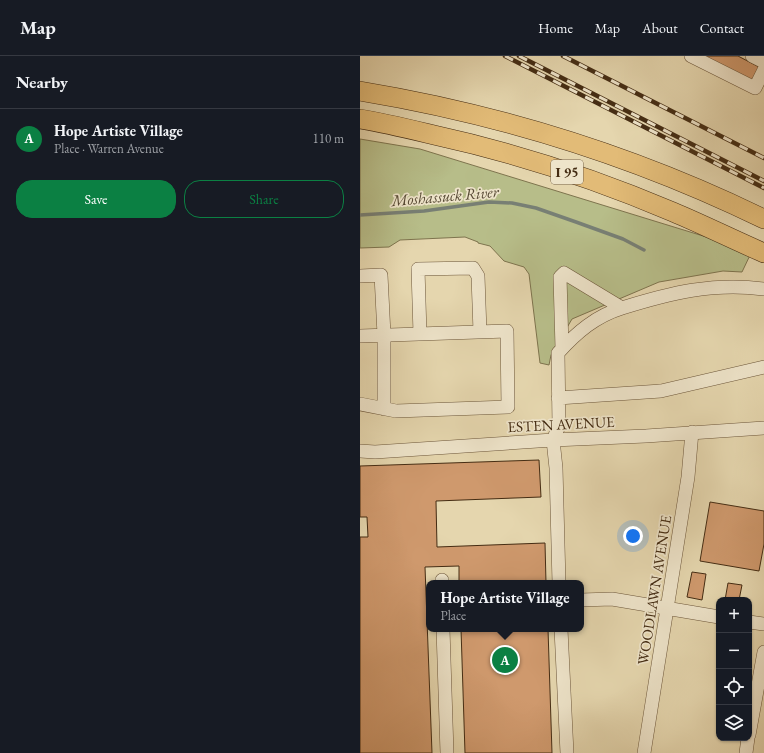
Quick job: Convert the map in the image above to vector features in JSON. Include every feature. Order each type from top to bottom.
[{"type":"highway","name":"I 95","points":[[360,91],[453,109],[571,142],[672,179],[764,219]]},
{"type":"highway","name":"I 95","points":[[360,119],[389,123],[455,139],[547,165],[674,212],[764,253]]},
{"type":"street","points":[[691,56],[755,88],[764,70]]},
{"type":"street","points":[[752,56],[764,62]]},
{"type":"street","points":[[420,334],[418,269],[473,268],[478,276],[480,332]]},
{"type":"street","points":[[562,348],[560,277],[564,273],[622,308]]},
{"type":"street","points":[[360,276],[381,275],[384,335],[384,409]]},
{"type":"street","points":[[560,580],[556,468],[553,440],[558,426],[558,353],[576,332],[611,311],[704,287],[739,286],[764,289]]},
{"type":"street","points":[[360,336],[507,331],[508,407],[396,411],[360,404]]},
{"type":"street","points":[[558,398],[661,391],[764,367]]},
{"type":"street","name":"ESTEN AVENUE","points":[[360,451],[375,452],[764,428]]},
{"type":"street","name":"WOODLAWN AVENUE","points":[[644,753],[688,477],[692,432]]},
{"type":"street","points":[[584,600],[612,599],[716,617]]},
{"type":"street","points":[[752,622],[764,624]]},
{"type":"street","points":[[443,632],[447,753]]},
{"type":"street","points":[[561,632],[567,753]]},
{"type":"street","points":[[752,718],[764,652]]},
{"type":"street","points":[[746,753],[748,741]]},
{"type":"green space","points":[[360,139],[420,149],[752,251],[742,272],[723,271],[659,282],[572,319],[551,355],[549,365],[540,363],[529,274],[524,267],[504,261],[490,246],[478,243],[465,237],[400,240],[389,247],[360,248]]},
{"type":"building","points":[[703,56],[738,56],[759,67],[752,81]]},
{"type":"building","points":[[539,460],[541,497],[436,501],[437,547],[545,543],[546,580],[459,580],[459,566],[425,567],[426,632],[427,632],[432,753],[360,753],[360,537],[368,537],[367,517],[360,517],[360,466]]},
{"type":"building","points":[[710,502],[764,511],[764,544],[759,571],[700,561]]},
{"type":"building","points":[[692,572],[706,574],[702,600],[687,597]]},
{"type":"building","points":[[728,583],[742,585],[740,597],[726,597]]},
{"type":"building","points":[[461,632],[548,632],[552,753],[465,753]]},
{"type":"waterway","name":"Moshassuck River","points":[[360,215],[424,211],[489,202],[512,203],[536,208],[576,222],[623,239],[644,250]]},
{"type":"railway","points":[[505,56],[764,188]]},
{"type":"railway","points":[[519,56],[764,181]]},
{"type":"railway","points":[[563,56],[764,158]]},
{"type":"place","name":"Hope Artiste Village","points":[[505,660]]}]
